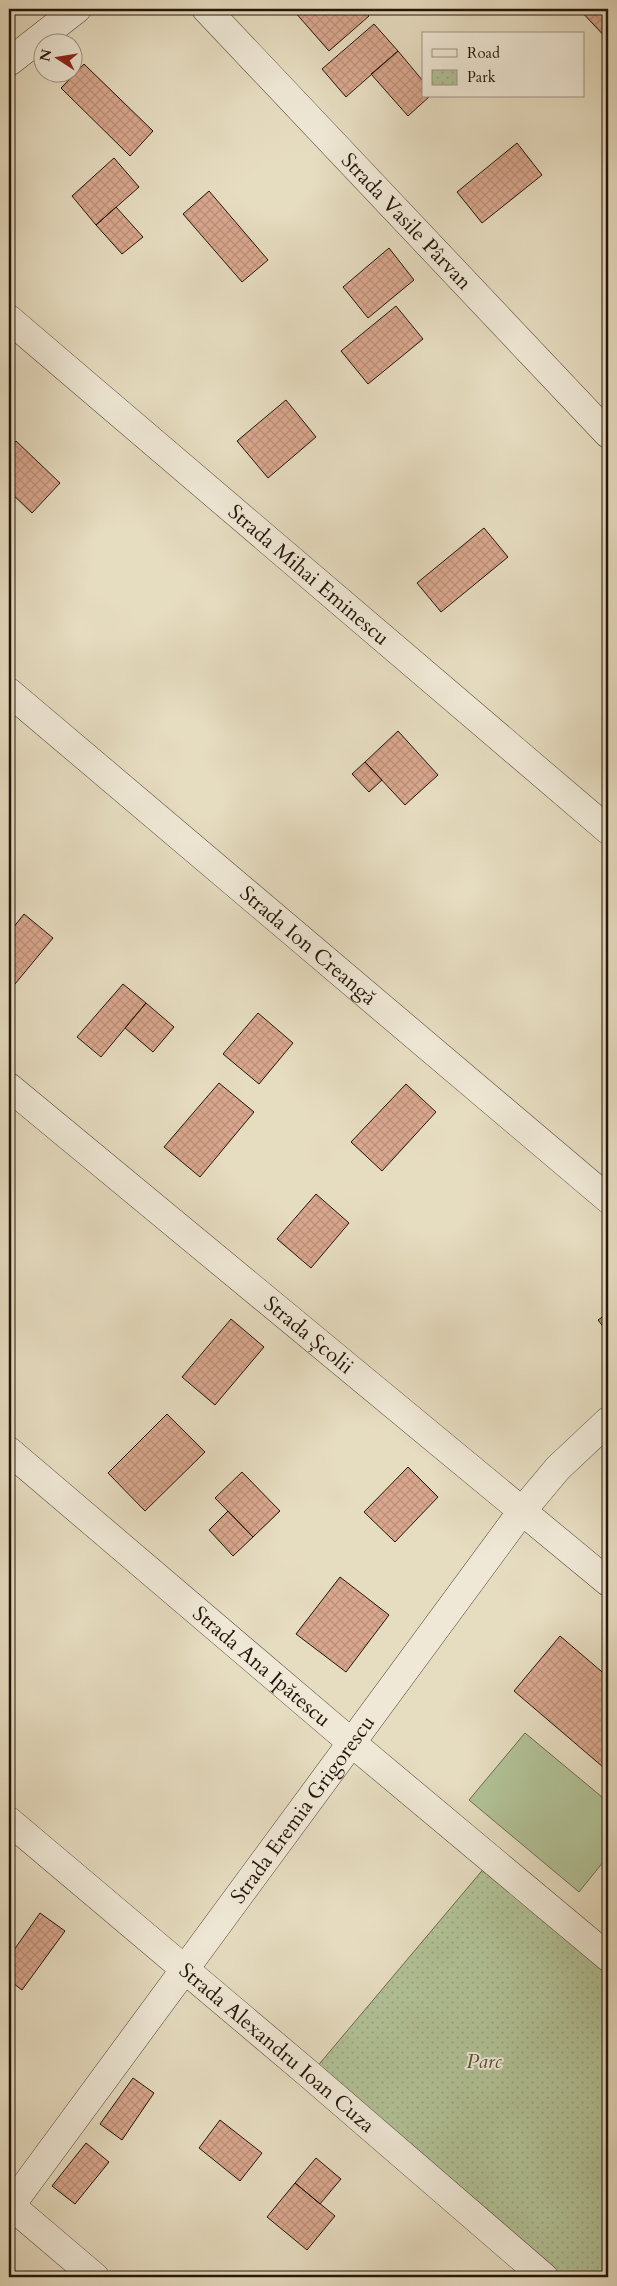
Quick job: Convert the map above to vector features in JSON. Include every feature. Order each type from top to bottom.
[{"type":"street","points":[[9,62],[77,9]]},
{"type":"street","name":"Strada Vasile Pârvan","points":[[206,9],[608,434]]},
{"type":"street","name":"Strada Mihai Eminescu","points":[[9,319],[608,830]]},
{"type":"street","name":"Strada Ion Creangă","points":[[9,692],[608,1199]]},
{"type":"street","name":"Strada Școlii","points":[[9,1087],[608,1582]]},
{"type":"street","name":"Strada Eremia Grigorescu","points":[[9,2206],[522,1510],[558,1468],[608,1421]]},
{"type":"street","name":"Strada Ana Ipătescu","points":[[9,1451],[352,1743],[608,1957]]},
{"type":"street","name":"Strada Alexandru Ioan Cuza","points":[[9,1821],[185,1969],[544,2277]]},
{"type":"street","points":[[9,2206],[95,2277]]},
{"type":"green space","points":[[525,1733],[608,1802],[608,1856],[579,1892],[469,1800]]},
{"type":"green space","name":"Parc","points":[[491,1860],[608,1957],[608,2277],[544,2277],[310,2075]]},
{"type":"building","points":[[297,9],[363,9],[369,16],[329,51],[294,11]]},
{"type":"building","points":[[579,9],[608,9],[608,40]]},
{"type":"building","points":[[374,24],[398,51],[346,97],[322,69]]},
{"type":"building","points":[[398,51],[422,80],[422,98],[428,98],[408,116],[371,74]]},
{"type":"building","points":[[84,64],[153,131],[130,156],[61,88],[67,82],[82,82],[82,66]]},
{"type":"building","points":[[517,143],[542,175],[482,223],[457,192]]},
{"type":"building","points":[[114,158],[139,187],[96,225],[72,196]]},
{"type":"building","points":[[209,191],[268,260],[242,282],[183,214]]},
{"type":"building","points":[[116,207],[143,237],[122,254],[96,225]]},
{"type":"building","points":[[389,248],[414,280],[368,318],[343,287]]},
{"type":"building","points":[[396,306],[423,339],[368,384],[341,351]]},
{"type":"building","points":[[286,400],[316,437],[268,478],[237,441]]},
{"type":"building","points":[[16,441],[60,483],[32,513],[9,491],[9,449]]},
{"type":"building","points":[[484,528],[508,557],[441,612],[417,583]]},
{"type":"building","points":[[398,731],[438,775],[405,805],[365,762]]},
{"type":"building","points":[[365,762],[382,780],[369,792],[352,774]]},
{"type":"building","points":[[24,914],[53,938],[15,984],[9,979],[9,933]]},
{"type":"building","points":[[123,984],[146,1003],[101,1057],[77,1037]]},
{"type":"building","points":[[146,1003],[174,1027],[153,1052],[125,1028]]},
{"type":"building","points":[[258,1013],[293,1043],[259,1084],[223,1054]]},
{"type":"building","points":[[219,1083],[254,1112],[200,1177],[164,1147]]},
{"type":"building","points":[[406,1084],[436,1112],[382,1171],[351,1142]]},
{"type":"building","points":[[316,1194],[349,1223],[311,1268],[277,1239]]},
{"type":"building","points":[[608,1313],[608,1333],[598,1320]]},
{"type":"building","points":[[231,1319],[264,1347],[215,1405],[182,1377]]},
{"type":"building","points":[[167,1414],[205,1452],[145,1511],[108,1473]]},
{"type":"building","points":[[408,1467],[438,1497],[395,1542],[364,1512]]},
{"type":"building","points":[[242,1472],[280,1511],[253,1537],[215,1498]]},
{"type":"building","points":[[228,1511],[253,1537],[233,1556],[209,1530]]},
{"type":"building","points":[[340,1577],[389,1615],[346,1672],[296,1634]]},
{"type":"building","points":[[560,1636],[608,1677],[608,1761],[603,1767],[514,1691]]},
{"type":"building","points":[[40,1913],[65,1931],[22,1990],[9,1980],[9,1957]]},
{"type":"building","points":[[133,2078],[154,2093],[122,2140],[100,2124]]},
{"type":"building","points":[[220,2120],[262,2153],[240,2181],[199,2148]]},
{"type":"building","points":[[86,2143],[109,2162],[75,2204],[52,2186]]},
{"type":"building","points":[[316,2158],[341,2179],[320,2204],[295,2183]]},
{"type":"building","points":[[295,2183],[335,2216],[307,2250],[267,2217]]}]
